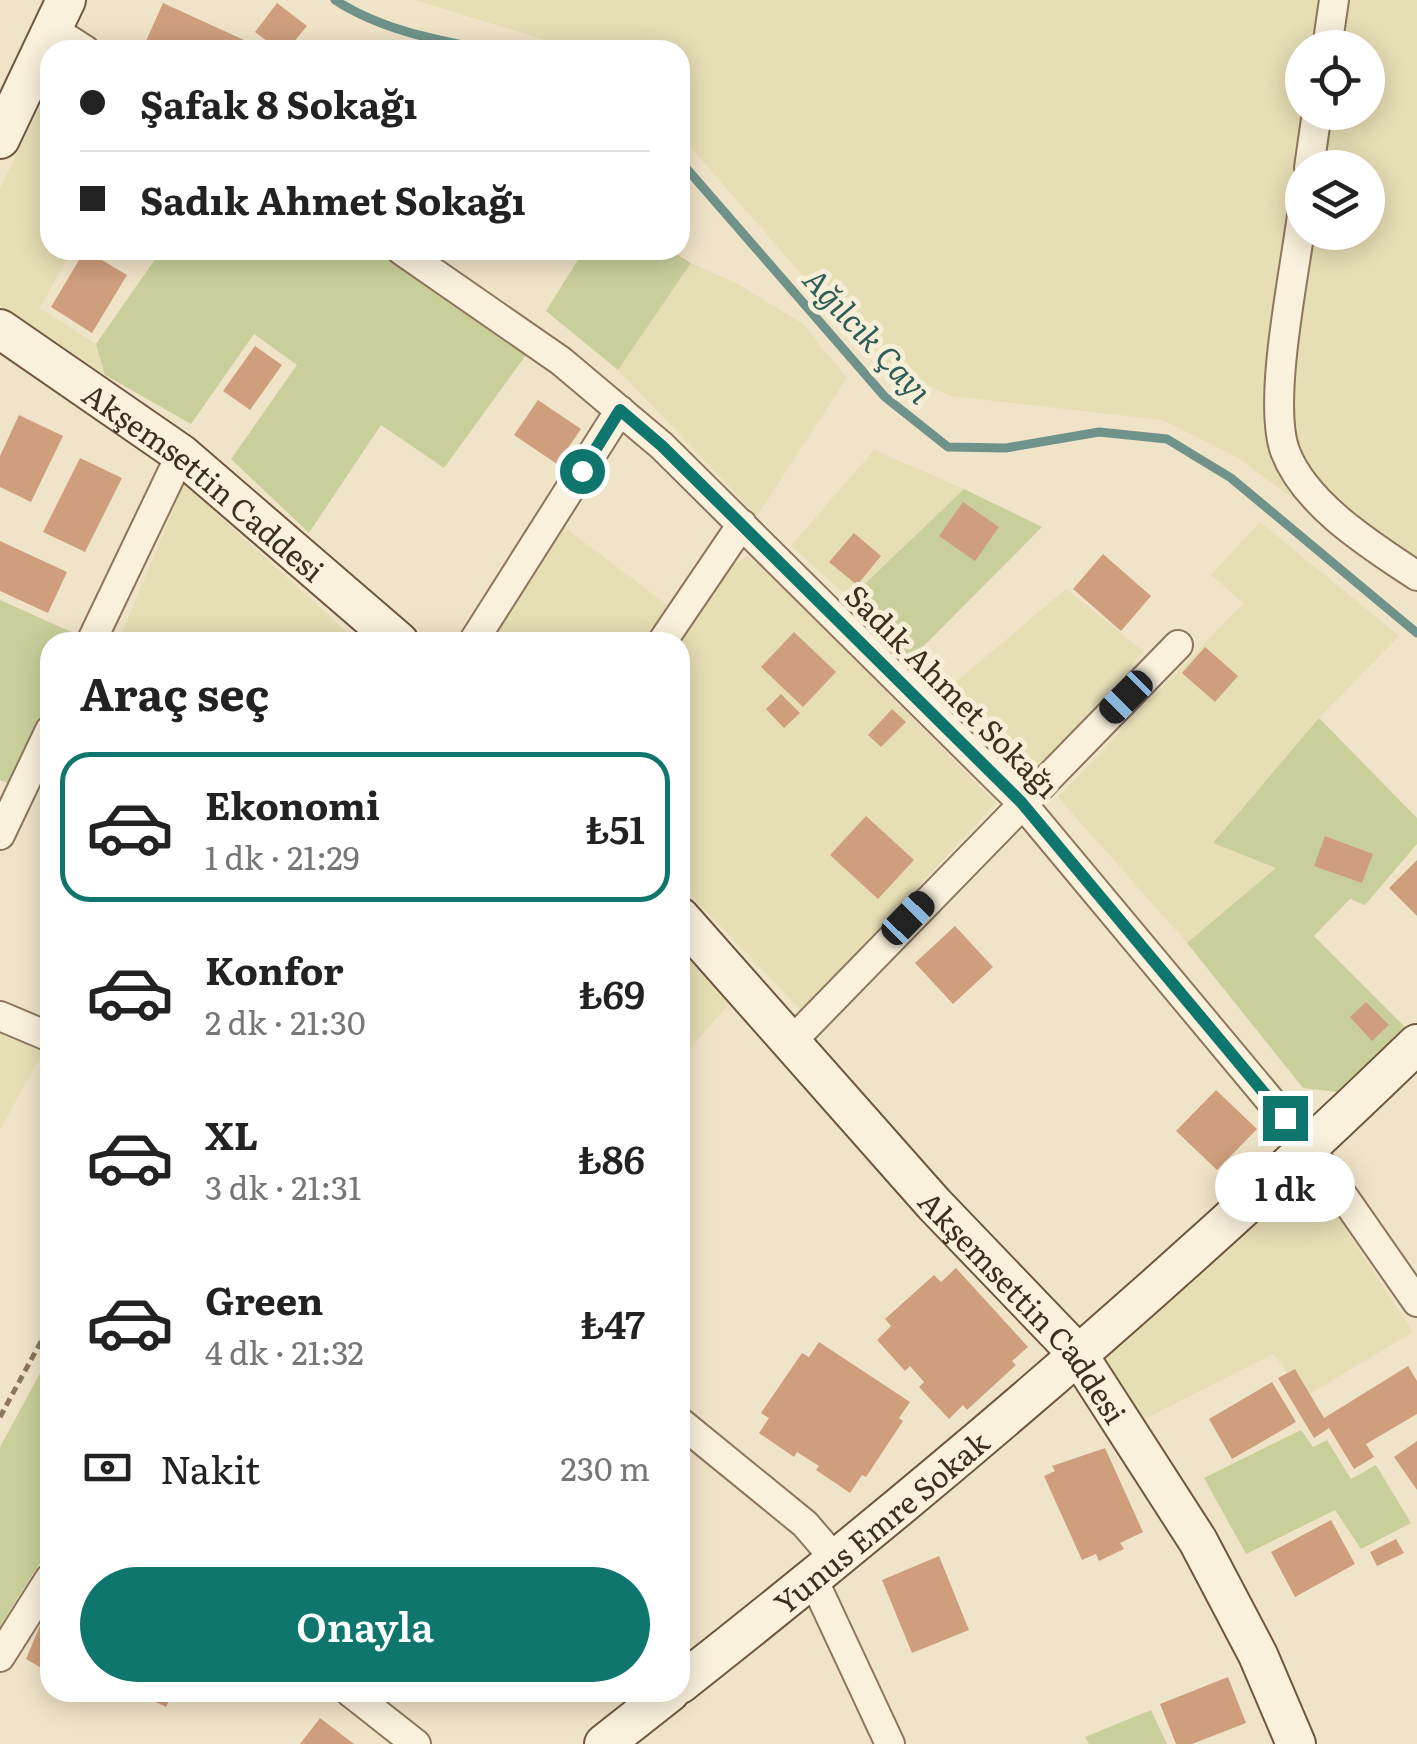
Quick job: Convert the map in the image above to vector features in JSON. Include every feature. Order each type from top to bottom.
[{"type":"street","points":[[1330,30],[1334,0]]},
{"type":"street","points":[[47,40],[59,14],[78,40]]},
{"type":"street","points":[[0,139],[40,54]]},
{"type":"street","points":[[1298,250],[1280,415],[1286,452],[1303,480],[1338,517],[1417,576]]},
{"type":"street","name":"Sadık Ahmet Sokağı","points":[[415,260],[561,362],[620,410],[742,524],[1021,802],[1309,1147],[1417,1302]]},
{"type":"street","name":"Akşemsettin Caddesi","points":[[0,329],[181,454],[387,632]]},
{"type":"street","points":[[479,632],[620,410]]},
{"type":"street","points":[[97,632],[181,454]]},
{"type":"street","points":[[669,632],[742,524]]},
{"type":"street","points":[[792,1041],[1178,645]]},
{"type":"street","points":[[0,835],[40,751]]},
{"type":"street","name":"Akşemsettin Caddesi","points":[[690,928],[934,1204],[1077,1353],[1198,1541],[1258,1655],[1296,1744]]},
{"type":"street","points":[[0,1016],[40,1033]]},
{"type":"street","name":"Yunus Emre Sokak","points":[[690,1676],[824,1570],[1077,1353],[1309,1147],[1417,1044]]},
{"type":"street","points":[[690,1430],[805,1524],[890,1744]]},
{"type":"street","points":[[0,1656],[40,1594]]},
{"type":"street","points":[[363,1702],[416,1744]]},
{"type":"street","points":[[604,1744],[657,1702]]},
{"type":"path","points":[[0,1417],[40,1343]]},
{"type":"shaded area","points":[[415,0],[1417,0],[1417,589],[1235,456],[1163,420],[950,396],[892,367],[867,349],[690,146],[690,40],[545,40]]},
{"type":"shaded area","points":[[40,106],[40,260],[66,260],[40,308],[96,344],[105,375],[0,306],[0,188]]},
{"type":"shaded area","points":[[691,263],[738,284],[803,324],[847,378],[757,516],[618,370]]},
{"type":"shaded area","points":[[874,450],[964,489],[850,598],[791,546]]},
{"type":"shaded area","points":[[184,484],[347,632],[122,632]]},
{"type":"shaded area","points":[[1260,522],[1399,636],[1319,718],[1214,843],[1277,868],[1187,943],[1058,797],[1243,603],[1211,575]]},
{"type":"shaded area","points":[[564,527],[673,609],[657,632],[493,632]]},
{"type":"shaded area","points":[[747,557],[761,565],[996,803],[802,1011],[690,894],[690,632],[685,632],[726,569]]},
{"type":"shaded area","points":[[1066,589],[1143,651],[1037,775],[950,687]]},
{"type":"shaded area","points":[[690,961],[731,1001],[690,1049]]},
{"type":"shaded area","points":[[0,1031],[40,1051],[40,1057],[0,1130]]},
{"type":"shaded area","points":[[1300,1184],[1321,1191],[1413,1332],[1306,1396],[1273,1354],[1140,1421],[1099,1361],[1277,1193]]},
{"type":"green space","points":[[155,260],[389,260],[526,355],[444,468],[381,425],[309,533],[231,459],[297,365],[254,334],[191,424],[105,375],[96,344]]},
{"type":"green space","points":[[578,260],[691,263],[618,370],[546,311]]},
{"type":"green space","points":[[964,489],[1042,527],[911,659],[850,598]]},
{"type":"green space","points":[[0,600],[72,632],[40,632],[40,755],[23,790],[0,780]]},
{"type":"green space","points":[[1319,718],[1417,818],[1417,844],[1365,905],[1350,899],[1314,936],[1406,1028],[1337,1092],[1303,1088],[1187,943],[1276,868],[1213,843]]},
{"type":"green space","points":[[40,1373],[40,1563],[0,1626],[0,1447]]},
{"type":"green space","points":[[1301,1430],[1313,1447],[1327,1440],[1351,1479],[1376,1465],[1411,1523],[1361,1549],[1335,1510],[1246,1554],[1204,1478]]},
{"type":"green space","points":[[1151,1710],[1167,1744],[1089,1744],[1085,1737]]},
{"type":"building","points":[[163,3],[244,40],[146,40]]},
{"type":"building","points":[[277,3],[307,26],[295,40],[266,40],[255,32]]},
{"type":"building","points":[[79,260],[102,260],[127,275],[92,333],[51,307]]},
{"type":"building","points":[[255,346],[282,365],[250,410],[223,391]]},
{"type":"building","points":[[538,400],[581,429],[557,464],[514,435]]},
{"type":"building","points":[[19,415],[63,436],[31,502],[0,487],[0,456]]},
{"type":"building","points":[[80,458],[122,478],[85,552],[43,532]]},
{"type":"building","points":[[963,502],[999,527],[975,561],[939,536]]},
{"type":"building","points":[[854,533],[881,556],[857,585],[829,562]]},
{"type":"building","points":[[0,541],[67,572],[48,613],[0,591]]},
{"type":"building","points":[[1103,554],[1151,596],[1121,631],[1073,589]]},
{"type":"building","points":[[794,632],[836,672],[803,707],[761,667]]},
{"type":"building","points":[[1205,647],[1238,676],[1215,702],[1182,673]]},
{"type":"building","points":[[781,694],[800,713],[784,728],[766,709]]},
{"type":"building","points":[[892,709],[906,722],[881,747],[868,735]]},
{"type":"building","points":[[866,816],[914,860],[878,899],[830,855]]},
{"type":"building","points":[[1325,836],[1373,854],[1362,883],[1314,866]]},
{"type":"building","points":[[1417,860],[1417,916],[1389,888]]},
{"type":"building","points":[[955,926],[993,967],[953,1004],[915,963]]},
{"type":"building","points":[[1366,1002],[1389,1025],[1372,1041],[1350,1017]]},
{"type":"building","points":[[1216,1090],[1257,1129],[1217,1170],[1176,1131]]},
{"type":"building","points":[[956,1268],[1028,1347],[1012,1361],[1016,1365],[967,1410],[963,1405],[949,1419],[919,1387],[924,1382],[910,1366],[905,1371],[877,1340],[891,1326],[885,1319],[934,1275],[941,1282]]},
{"type":"building","points":[[819,1342],[910,1402],[899,1418],[903,1421],[866,1477],[862,1475],[850,1493],[816,1470],[819,1466],[797,1452],[794,1457],[759,1433],[769,1418],[761,1413],[802,1353],[809,1357]]},
{"type":"building","points":[[1408,1366],[1417,1381],[1417,1414],[1366,1444],[1374,1457],[1354,1469],[1329,1428],[1314,1438],[1278,1378],[1295,1369],[1324,1418]]},
{"type":"building","points":[[1272,1382],[1296,1422],[1232,1459],[1209,1419]]},
{"type":"building","points":[[1417,1441],[1417,1490],[1394,1457]]},
{"type":"building","points":[[1105,1448],[1143,1532],[1120,1543],[1124,1549],[1099,1561],[1096,1554],[1082,1560],[1044,1476],[1055,1471],[1052,1466]]},
{"type":"building","points":[[1331,1520],[1355,1564],[1295,1597],[1271,1552]]},
{"type":"building","points":[[1396,1539],[1404,1553],[1377,1566],[1370,1552]]},
{"type":"building","points":[[939,1556],[969,1630],[912,1653],[882,1580]]},
{"type":"building","points":[[40,1626],[40,1667],[26,1659]]},
{"type":"building","points":[[1228,1677],[1246,1723],[1192,1744],[1176,1744],[1160,1704]]},
{"type":"building","points":[[320,1718],[354,1744],[300,1744]]},
{"type":"waterway","name":"Ağılcık Çayı","points":[[335,0],[371,19],[439,40]]},
{"type":"waterway","name":"Ağılcık Çayı","points":[[690,173],[885,397],[948,447],[1006,448],[1099,432],[1167,439],[1231,478],[1417,633]]},
{"type":"route","points":[[582,471],[620,410],[662,446],[1021,802],[1285,1118]]}]
